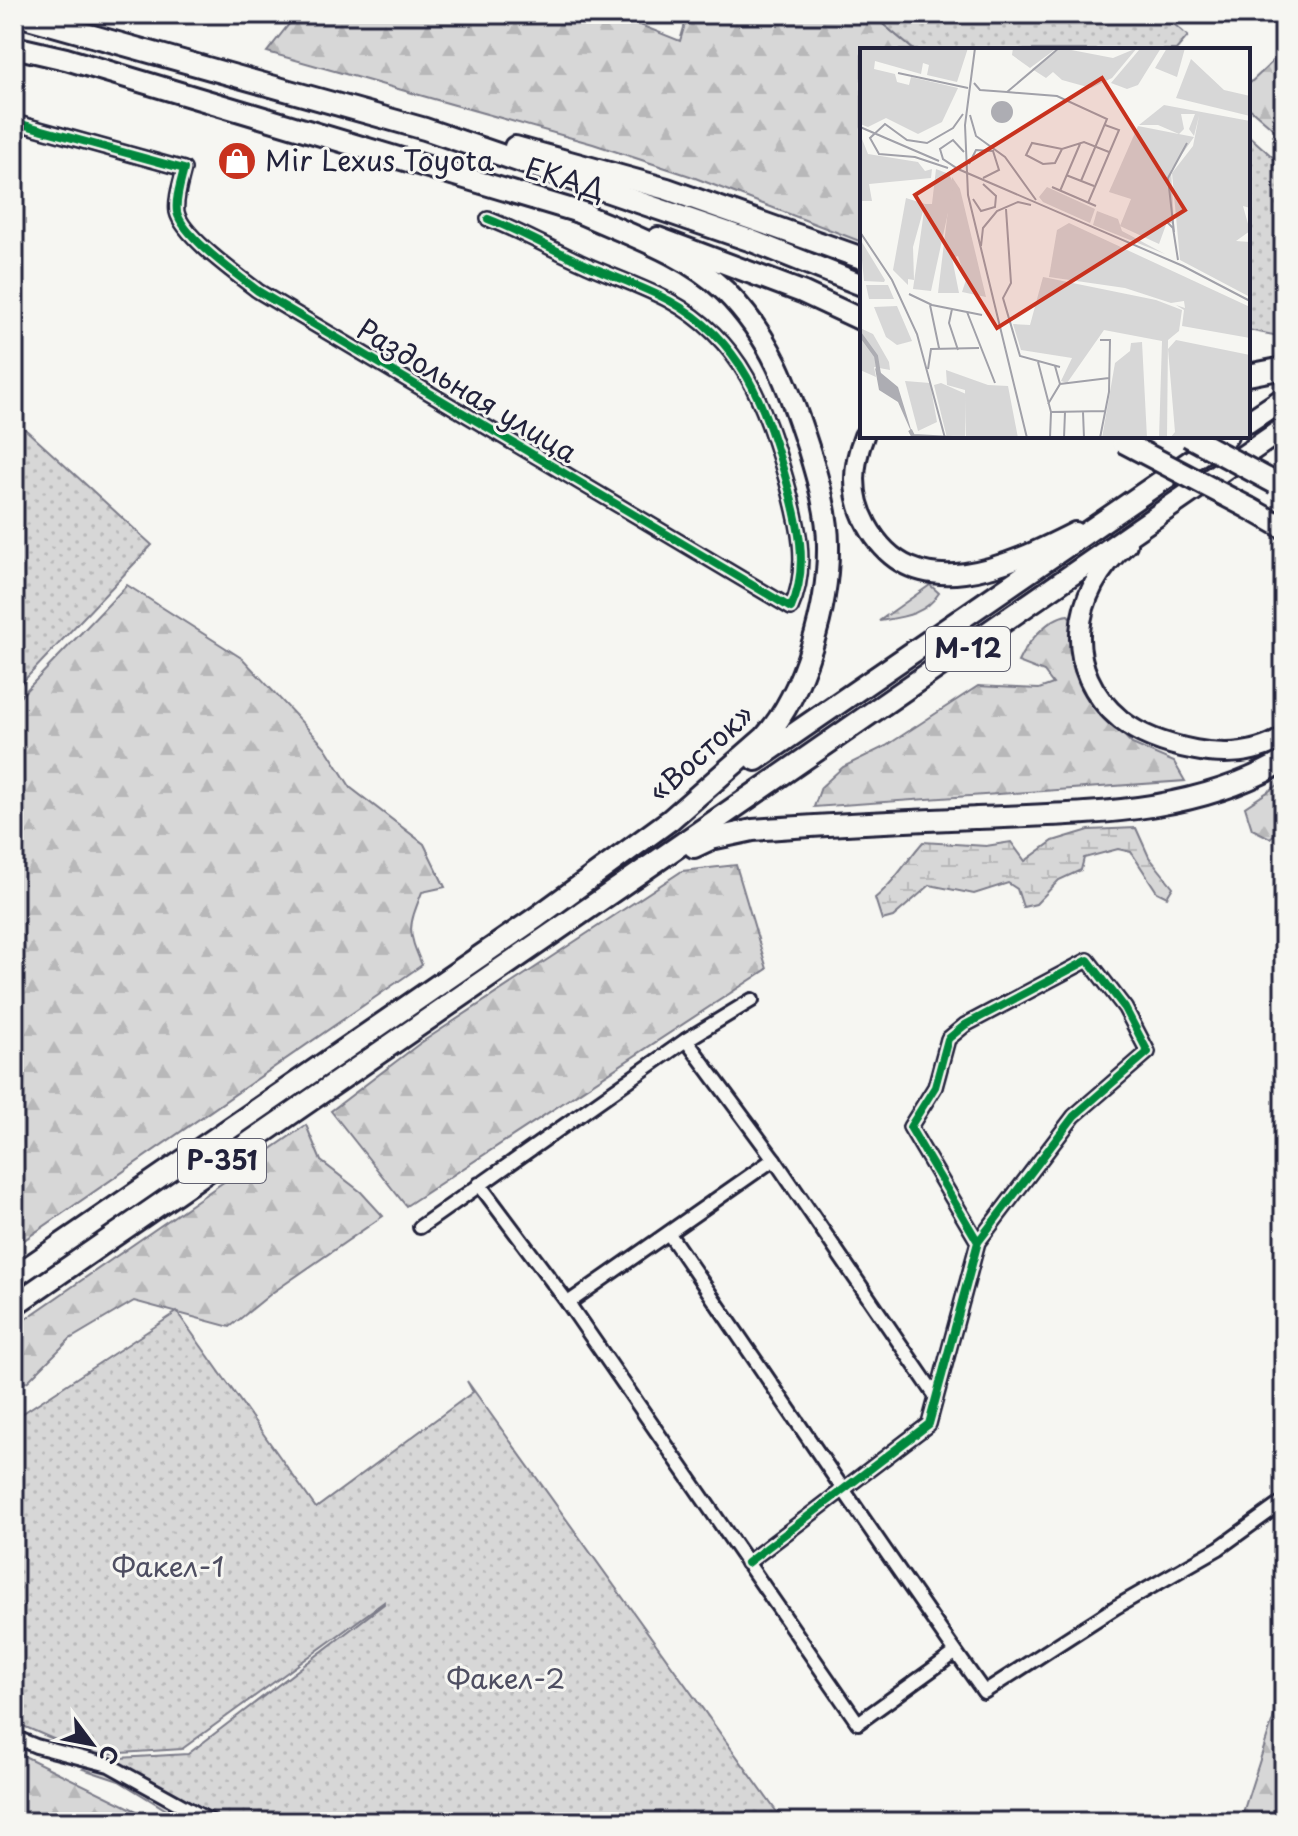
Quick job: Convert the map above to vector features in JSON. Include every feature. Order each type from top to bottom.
[{"type":"highway","name":"ЕКАД","points":[[14,14],[425,129],[752,241],[860,284]]},
{"type":"highway","name":"ЕКАД","points":[[14,47],[66,59],[682,245],[802,292],[860,319]]},
{"type":"highway","points":[[425,129],[515,146],[667,189],[860,257]]},
{"type":"highway","name":"«Восток»","points":[[14,1277],[537,917],[670,820],[765,737],[776,725],[792,695],[806,660],[826,582],[828,544],[825,511],[814,468],[781,369],[744,311],[722,289],[667,252],[576,211]]},
{"type":"highway","points":[[1250,375],[1284,368]]},
{"type":"highway","points":[[1250,421],[1284,398]]},
{"type":"highway","name":"«Восток»","points":[[431,1018],[1284,428]]},
{"type":"highway","points":[[1192,438],[1279,486]]},
{"type":"highway","points":[[670,820],[1224,438]]},
{"type":"highway","points":[[1116,439],[1279,526]]},
{"type":"highway","points":[[650,868],[711,839],[753,830],[1171,805],[1258,776],[1284,761]]},
{"type":"highway","name":"Р-351","points":[[14,1305],[431,1018]]},
{"type":"main road","points":[[863,438],[857,452],[855,471],[855,493],[863,516],[886,550],[906,566],[918,571],[956,574],[1007,563],[1087,526],[1140,494]]},
{"type":"main road","points":[[1170,509],[1121,549],[1090,589],[1079,633],[1090,681],[1104,703],[1122,721],[1155,740],[1181,748],[1242,752],[1260,749],[1284,737]]},
{"type":"street","name":"Раздольная улица","points":[[14,122],[184,169],[177,212],[182,224],[204,248],[258,291],[791,608],[800,588],[801,547],[794,508],[769,423],[751,380],[733,353],[702,323],[668,300],[488,219]]},
{"type":"street","points":[[747,1563],[929,1424],[978,1242],[1074,1116],[1148,1052],[1125,1008],[1088,960],[965,1025],[948,1039],[935,1087],[910,1127],[978,1242]]},
{"type":"street","points":[[420,1227],[686,1040],[752,1000]]},
{"type":"street","points":[[686,1040],[774,1159],[935,1395]]},
{"type":"street","points":[[568,1303],[774,1159]]},
{"type":"street","points":[[479,1184],[568,1303],[858,1723],[955,1653]]},
{"type":"street","points":[[669,1234],[984,1692],[1116,1607],[1219,1548],[1284,1501]]},
{"type":"street","points":[[14,1737],[36,1746],[109,1765],[212,1822]]},
{"type":"green space","points":[[297,14],[613,14],[680,41],[688,14],[871,14],[912,48],[860,48],[860,241],[690,176],[593,144],[267,52]]},
{"type":"green space","points":[[871,14],[1162,14],[1188,36],[1178,48],[912,48]]},
{"type":"green space","points":[[1284,51],[1284,138],[1250,109],[1250,83]]},
{"type":"green space","points":[[1250,137],[1284,167],[1284,337],[1250,330]]},
{"type":"green space","points":[[14,419],[152,545],[14,691]]},
{"type":"green space","points":[[127,585],[243,659],[325,747],[351,788],[424,844],[445,887],[422,892],[414,914],[412,936],[422,965],[14,1247],[14,703]]},
{"type":"green space","points":[[930,585],[939,593],[927,606],[913,614],[879,621]]},
{"type":"green space","points":[[1068,615],[1076,624],[1070,636],[1085,694],[1132,744],[1174,762],[1185,781],[814,807],[821,787],[843,767],[886,746],[978,686],[1039,689],[1053,684],[1044,672],[1018,662],[1038,632]]},
{"type":"green space","points":[[1284,781],[1284,827],[1270,838],[1252,829],[1245,807]]},
{"type":"green space","points":[[1136,828],[1149,857],[1173,887],[1167,897],[1157,892],[1131,852],[1118,849],[1084,858],[1081,870],[1059,880],[1036,904],[1023,907],[1017,889],[1008,883],[974,894],[930,885],[893,917],[882,920],[875,898],[923,842],[986,846],[1011,842],[1025,861],[1053,841],[1089,830]]},
{"type":"green space","points":[[736,865],[767,969],[406,1206],[331,1111],[419,1044],[682,871]]},
{"type":"green space","points":[[306,1125],[321,1161],[361,1192],[383,1216],[272,1293],[230,1327],[134,1301],[70,1339],[28,1381],[14,1388],[14,1327]]},
{"type":"green space","points":[[177,1312],[316,1508],[473,1392],[467,1381],[784,1822],[186,1822],[119,1781],[83,1769],[101,1759],[188,1754],[384,1602],[182,1749],[90,1755],[14,1722],[14,1419]]},
{"type":"green space","points":[[1284,1704],[1284,1822],[1240,1822],[1275,1713]]},
{"type":"green space","points":[[14,1751],[159,1822],[14,1822]]},
{"type":"cycle path","points":[[14,122],[184,169],[177,202],[181,222],[212,255],[258,291],[791,608],[797,592],[801,560],[795,511],[769,425],[759,400],[733,355],[716,335],[670,301],[488,219]]},
{"type":"cycle path","points":[[747,1563],[929,1424],[978,1242],[1074,1116],[1148,1052],[1125,1008],[1088,960],[965,1025],[948,1039],[935,1087],[910,1127],[978,1242]]},
{"type":"place","name":"Mir Lexus Toyota","points":[[237,161]]},
{"type":"park label","name":"Факел-1","points":[[168,1567]]},
{"type":"park label","name":"Факел-2","points":[[506,1679]]}]
